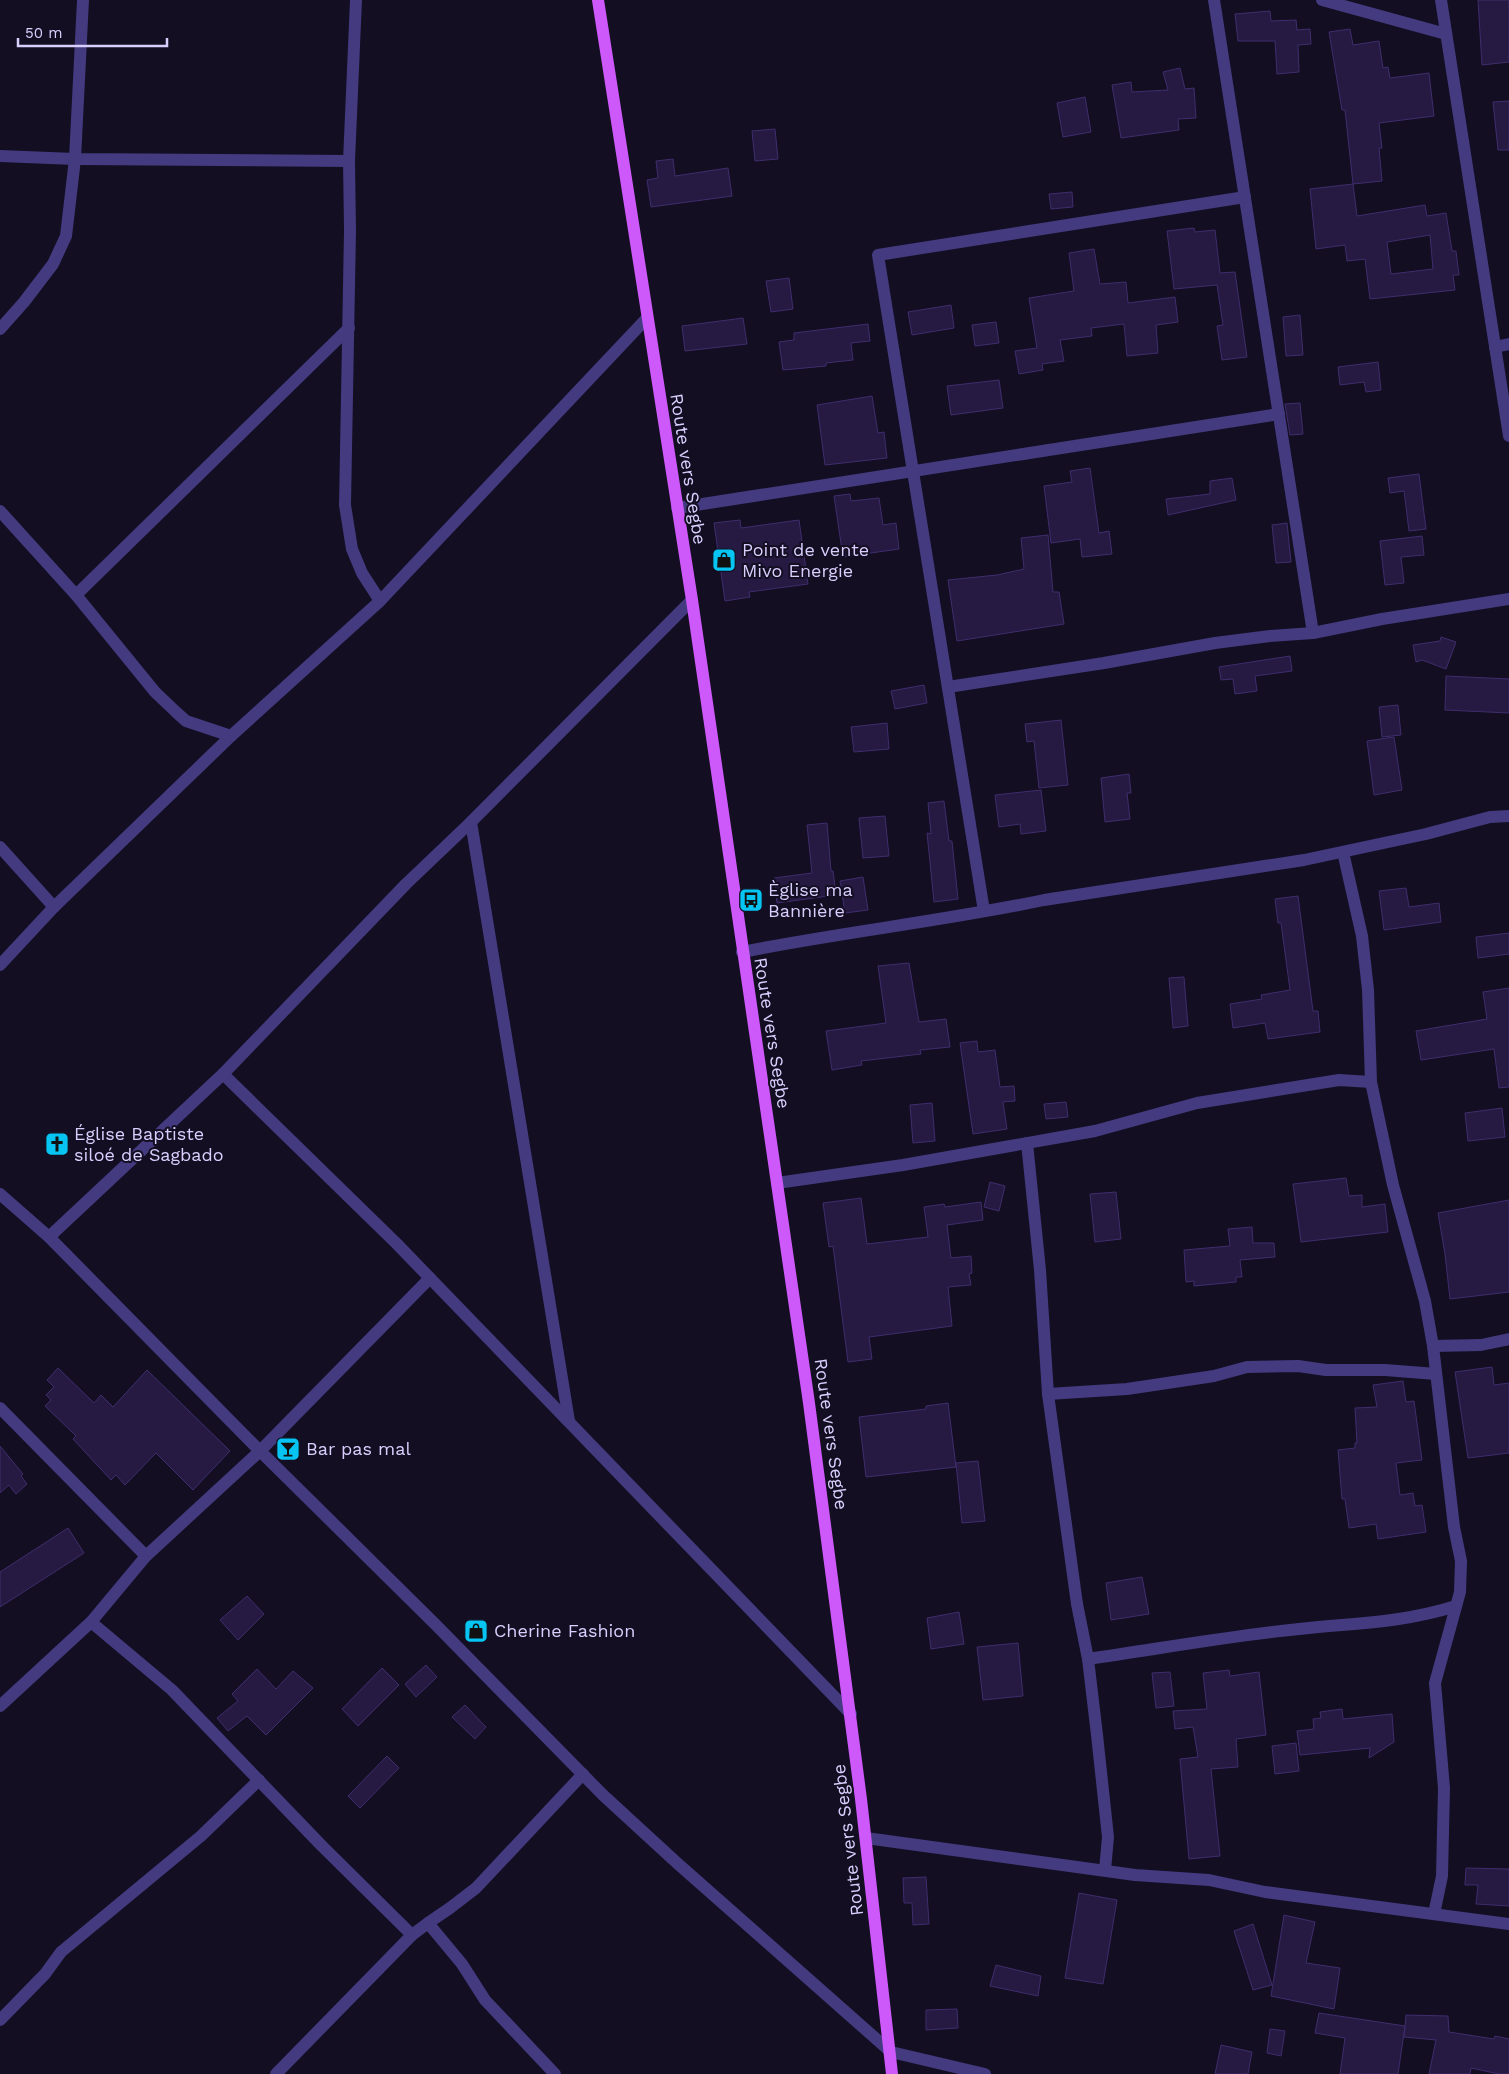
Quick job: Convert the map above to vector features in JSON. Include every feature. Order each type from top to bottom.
[{"type":"main road","name":"Route vers Segbe","points":[[598,0],[692,600],[742,952],[761,1064],[850,1714],[891,2052],[892,2074]]},
{"type":"street","points":[[0,329],[24,302],[53,264],[66,236],[75,159],[83,0]]},
{"type":"street","points":[[356,0],[349,161],[349,328],[345,505],[352,548],[362,573],[380,601]]},
{"type":"street","points":[[1214,0],[1313,633]]},
{"type":"street","points":[[1322,0],[1446,34]]},
{"type":"street","points":[[1441,0],[1509,436]]},
{"type":"street","points":[[0,156],[75,159],[349,161]]},
{"type":"street","points":[[984,911],[878,255],[1245,197]]},
{"type":"street","points":[[0,965],[54,908],[231,736],[380,601],[647,318]]},
{"type":"street","points":[[76,595],[349,328]]},
{"type":"street","points":[[1495,347],[1509,344]]},
{"type":"street","points":[[677,508],[1279,414]]},
{"type":"street","points":[[0,511],[76,595],[155,692],[186,721],[231,736]]},
{"type":"street","points":[[948,687],[1104,663],[1216,643],[1313,633],[1382,619],[1509,599]]},
{"type":"street","points":[[49,1237],[223,1074],[406,884],[471,822],[692,600]]},
{"type":"street","points":[[742,952],[801,940],[1063,897],[1304,860],[1426,834],[1490,817],[1509,816]]},
{"type":"street","points":[[471,822],[569,1421]]},
{"type":"street","points":[[0,847],[54,908]]},
{"type":"street","points":[[1344,852],[1362,936],[1368,990],[1371,1082],[1393,1186],[1425,1301],[1433,1346],[1454,1527],[1461,1561],[1460,1592],[1435,1683],[1444,1788],[1442,1876],[1434,1914]]},
{"type":"street","points":[[223,1074],[430,1278],[850,1714]]},
{"type":"street","points":[[777,1183],[903,1165],[1095,1132],[1197,1103],[1339,1080],[1371,1082]]},
{"type":"street","points":[[1028,1143],[1040,1270],[1048,1394],[1073,1576],[1088,1659],[1108,1837],[1105,1870]]},
{"type":"street","points":[[0,1194],[49,1237],[583,1774],[677,1863],[891,2052],[985,2074]]},
{"type":"street","points":[[0,1706],[90,1622],[146,1556],[260,1451],[430,1278]]},
{"type":"street","points":[[1433,1346],[1481,1345],[1509,1339]]},
{"type":"street","points":[[1048,1394],[1127,1389],[1191,1380],[1247,1367],[1298,1366],[1326,1370],[1385,1370],[1436,1374]]},
{"type":"street","points":[[0,1408],[146,1556]]},
{"type":"street","points":[[1088,1659],[1298,1629],[1407,1619],[1456,1606]]},
{"type":"street","points":[[90,1622],[172,1690],[412,1935]]},
{"type":"street","points":[[276,2074],[412,1935],[476,1888],[532,1826],[583,1774]]},
{"type":"street","points":[[0,2020],[45,1974],[62,1952],[201,1836],[259,1780]]},
{"type":"street","points":[[866,1838],[1135,1874],[1209,1880],[1265,1892],[1509,1924]]},
{"type":"street","points":[[428,1923],[466,1970],[485,2000],[556,2074]]},
{"type":"building","points":[[1478,0],[1509,0],[1509,62],[1482,65]]},
{"type":"building","points":[[1270,11],[1271,21],[1296,20],[1297,30],[1310,29],[1311,44],[1298,45],[1299,72],[1277,74],[1275,41],[1238,41],[1235,14]]},
{"type":"building","points":[[1350,29],[1353,45],[1379,41],[1383,68],[1388,67],[1390,78],[1429,73],[1434,116],[1379,123],[1382,148],[1379,148],[1382,181],[1353,184],[1345,110],[1342,110],[1329,32]]},
{"type":"building","points":[[1180,68],[1185,89],[1194,88],[1196,118],[1178,119],[1179,130],[1121,138],[1112,85],[1131,82],[1132,92],[1168,90],[1163,72]]},
{"type":"building","points":[[1085,97],[1091,132],[1063,137],[1057,103]]},
{"type":"building","points":[[1509,101],[1509,150],[1498,150],[1493,102]]},
{"type":"building","points":[[775,129],[778,159],[755,161],[752,131]]},
{"type":"building","points":[[673,159],[675,176],[728,168],[732,196],[651,207],[647,180],[658,178],[656,161]]},
{"type":"building","points":[[1353,184],[1357,216],[1425,205],[1427,216],[1446,213],[1452,251],[1456,251],[1459,275],[1453,275],[1455,290],[1370,299],[1365,259],[1347,261],[1345,245],[1316,249],[1310,189]],"holes":[[[1430,235],[1433,269],[1391,274],[1387,242]]]},
{"type":"building","points":[[1072,192],[1073,207],[1051,209],[1049,194]]},
{"type":"building","points":[[1194,228],[1195,232],[1215,230],[1220,273],[1235,272],[1247,357],[1222,360],[1217,326],[1223,325],[1217,285],[1174,289],[1167,231]]},
{"type":"building","points":[[1094,249],[1100,284],[1126,282],[1128,303],[1175,297],[1178,322],[1156,325],[1158,353],[1127,356],[1124,324],[1091,328],[1092,336],[1060,340],[1064,361],[1042,364],[1043,370],[1019,374],[1015,351],[1037,348],[1029,298],[1074,291],[1069,253]]},
{"type":"building","points":[[789,278],[793,309],[771,312],[766,281]]},
{"type":"building","points":[[951,305],[954,328],[912,335],[908,312]]},
{"type":"building","points":[[1300,315],[1303,355],[1286,356],[1283,317]]},
{"type":"building","points":[[743,318],[747,344],[685,351],[682,326]]},
{"type":"building","points":[[996,322],[999,343],[975,346],[972,325]]},
{"type":"building","points":[[868,324],[870,341],[851,343],[853,360],[826,363],[826,366],[783,370],[779,342],[794,340],[794,333]]},
{"type":"building","points":[[1378,362],[1381,390],[1366,392],[1364,382],[1340,385],[1338,367]]},
{"type":"building","points":[[999,380],[1003,408],[951,415],[947,386]]},
{"type":"building","points":[[872,396],[878,433],[884,432],[887,458],[825,465],[817,405]]},
{"type":"building","points":[[1300,403],[1303,434],[1290,435],[1285,404]]},
{"type":"building","points":[[1090,468],[1099,533],[1109,531],[1112,554],[1082,557],[1080,539],[1051,543],[1044,486],[1072,482],[1070,471]]},
{"type":"building","points":[[1419,474],[1426,529],[1409,531],[1404,491],[1390,493],[1388,478]]},
{"type":"building","points":[[1232,478],[1236,500],[1168,515],[1166,499],[1210,494],[1210,481]]},
{"type":"building","points":[[850,494],[851,501],[879,498],[883,525],[896,523],[899,549],[843,557],[834,496]]},
{"type":"building","points":[[740,520],[741,528],[799,520],[808,584],[749,592],[750,597],[725,601],[714,523]]},
{"type":"building","points":[[1287,523],[1291,562],[1276,563],[1272,525]]},
{"type":"building","points":[[1048,535],[1053,592],[1059,592],[1064,624],[957,641],[948,580],[997,575],[1024,569],[1021,538]]},
{"type":"building","points":[[1422,536],[1424,555],[1401,557],[1404,583],[1385,585],[1380,541]]},
{"type":"building","points":[[1441,637],[1456,642],[1446,669],[1422,660],[1416,662],[1413,645],[1440,641]]},
{"type":"building","points":[[1290,656],[1292,671],[1255,676],[1257,691],[1235,694],[1233,679],[1221,680],[1219,667]]},
{"type":"building","points":[[1446,676],[1509,679],[1509,713],[1445,710]]},
{"type":"building","points":[[924,685],[927,703],[895,709],[891,691]]},
{"type":"building","points":[[1398,705],[1401,735],[1382,737],[1379,707]]},
{"type":"building","points":[[1061,720],[1068,785],[1039,788],[1034,741],[1027,742],[1025,724]]},
{"type":"building","points":[[887,723],[889,749],[854,752],[851,727]]},
{"type":"building","points":[[1394,737],[1402,790],[1374,795],[1367,741]]},
{"type":"building","points":[[1129,774],[1131,793],[1127,793],[1130,819],[1105,822],[1101,778]]},
{"type":"building","points":[[1041,790],[1046,831],[1021,834],[1020,824],[999,827],[995,795]]},
{"type":"building","points":[[944,801],[949,841],[952,841],[958,899],[934,902],[927,833],[931,834],[928,803]]},
{"type":"building","points":[[885,816],[889,856],[863,858],[859,818]]},
{"type":"building","points":[[827,823],[831,871],[833,871],[836,895],[777,903],[774,878],[812,873],[807,825]]},
{"type":"building","points":[[863,877],[868,910],[845,913],[840,881]]},
{"type":"building","points":[[1406,888],[1409,907],[1439,903],[1441,922],[1384,930],[1379,891]]},
{"type":"building","points":[[1298,896],[1313,1011],[1318,1011],[1320,1032],[1268,1039],[1265,1023],[1233,1028],[1230,1004],[1262,999],[1261,995],[1290,990],[1281,923],[1278,923],[1275,899]]},
{"type":"building","points":[[1509,933],[1509,954],[1478,958],[1476,937]]},
{"type":"building","points":[[909,963],[919,1022],[946,1019],[950,1047],[920,1050],[921,1054],[861,1061],[862,1065],[832,1070],[826,1031],[886,1023],[878,966]]},
{"type":"building","points":[[1184,977],[1188,1026],[1173,1028],[1169,978]]},
{"type":"building","points":[[1509,988],[1509,1087],[1499,1088],[1494,1049],[1421,1060],[1416,1031],[1487,1019],[1483,992]]},
{"type":"building","points":[[977,1041],[978,1052],[995,1050],[1000,1087],[1014,1086],[1015,1101],[1003,1102],[1007,1129],[973,1134],[960,1043]]},
{"type":"building","points":[[1066,1102],[1068,1117],[1046,1119],[1044,1104]]},
{"type":"building","points":[[932,1103],[935,1141],[913,1143],[910,1105]]},
{"type":"building","points":[[1502,1108],[1505,1137],[1468,1141],[1465,1113]]},
{"type":"building","points":[[1346,1178],[1349,1196],[1362,1195],[1362,1207],[1385,1204],[1388,1232],[1301,1242],[1293,1184]]},
{"type":"building","points":[[990,1182],[1005,1186],[999,1211],[984,1207]]},
{"type":"building","points":[[1116,1192],[1121,1239],[1095,1242],[1090,1194]]},
{"type":"building","points":[[861,1198],[867,1244],[928,1237],[924,1207],[944,1204],[945,1207],[981,1202],[983,1220],[947,1225],[951,1258],[971,1256],[972,1273],[969,1274],[971,1285],[948,1287],[952,1326],[869,1337],[872,1359],[848,1362],[833,1246],[829,1247],[823,1203]]},
{"type":"building","points":[[1509,1200],[1509,1292],[1450,1299],[1438,1213]]},
{"type":"building","points":[[1252,1227],[1253,1243],[1274,1243],[1275,1257],[1240,1260],[1242,1277],[1236,1277],[1236,1282],[1194,1286],[1194,1281],[1186,1282],[1184,1250],[1230,1246],[1228,1229]]},
{"type":"building","points":[[1492,1367],[1494,1385],[1509,1383],[1509,1453],[1468,1458],[1455,1372]]},
{"type":"building","points":[[58,1368],[94,1403],[101,1395],[113,1407],[147,1370],[230,1451],[193,1490],[156,1453],[125,1485],[116,1475],[111,1480],[73,1439],[76,1436],[45,1406],[51,1400],[46,1395],[54,1387],[47,1380]]},
{"type":"building","points":[[1403,1381],[1406,1402],[1414,1401],[1422,1460],[1396,1463],[1400,1495],[1413,1493],[1415,1506],[1422,1505],[1426,1532],[1378,1539],[1376,1524],[1349,1528],[1345,1499],[1342,1499],[1338,1450],[1355,1448],[1355,1443],[1357,1443],[1355,1408],[1377,1407],[1373,1385]]},
{"type":"building","points":[[948,1403],[956,1467],[866,1477],[859,1417],[926,1409],[926,1406]]},
{"type":"building","points":[[0,1446],[23,1474],[21,1476],[27,1484],[16,1494],[9,1485],[0,1493]]},
{"type":"building","points":[[978,1461],[985,1521],[962,1523],[956,1463]]},
{"type":"building","points":[[68,1528],[84,1553],[0,1607],[0,1572]]},
{"type":"building","points":[[1142,1577],[1149,1614],[1111,1620],[1106,1583]]},
{"type":"building","points":[[247,1596],[264,1614],[238,1640],[220,1620]]},
{"type":"building","points":[[959,1612],[964,1644],[931,1649],[927,1618]]},
{"type":"building","points":[[1018,1643],[1023,1696],[983,1700],[977,1647]]},
{"type":"building","points":[[426,1665],[437,1677],[416,1697],[405,1684]]},
{"type":"building","points":[[382,1668],[399,1685],[358,1726],[342,1709]]},
{"type":"building","points":[[257,1669],[276,1689],[293,1671],[313,1688],[266,1735],[247,1716],[228,1731],[217,1718],[238,1701],[232,1694]]},
{"type":"building","points":[[1229,1670],[1230,1676],[1259,1672],[1266,1735],[1236,1739],[1238,1767],[1211,1769],[1220,1856],[1189,1859],[1180,1759],[1198,1757],[1193,1727],[1175,1729],[1173,1711],[1207,1709],[1203,1673]]},
{"type":"building","points":[[1170,1672],[1174,1706],[1156,1708],[1152,1673]]},
{"type":"building","points":[[465,1705],[486,1727],[475,1739],[452,1717]]},
{"type":"building","points":[[1342,1709],[1343,1719],[1392,1714],[1394,1742],[1369,1758],[1370,1748],[1300,1755],[1297,1731],[1314,1729],[1313,1719],[1321,1718],[1320,1712]]},
{"type":"building","points":[[1296,1743],[1299,1771],[1275,1774],[1272,1746]]},
{"type":"building","points":[[387,1756],[399,1768],[360,1808],[348,1796]]},
{"type":"building","points":[[1466,1868],[1509,1869],[1509,1906],[1476,1904],[1478,1885],[1465,1885]]},
{"type":"building","points":[[926,1877],[929,1924],[913,1925],[912,1903],[904,1903],[903,1878]]},
{"type":"building","points":[[1079,1893],[1117,1900],[1103,1984],[1065,1978]]},
{"type":"building","points":[[1284,1915],[1315,1922],[1306,1963],[1340,1968],[1334,2009],[1271,1996]]},
{"type":"building","points":[[1253,1924],[1272,1985],[1253,1990],[1234,1931]]},
{"type":"building","points":[[996,1965],[1041,1976],[1038,1996],[990,1986]]},
{"type":"building","points":[[957,2009],[958,2028],[926,2030],[926,2010]]},
{"type":"building","points":[[1319,2013],[1405,2026],[1398,2074],[1340,2074],[1345,2038],[1315,2033]]},
{"type":"building","points":[[1406,2015],[1448,2016],[1449,2032],[1494,2039],[1495,2036],[1509,2039],[1509,2074],[1499,2074],[1471,2068],[1470,2074],[1429,2074],[1436,2040],[1404,2037]]},
{"type":"building","points":[[1270,2029],[1285,2031],[1281,2056],[1267,2053]]},
{"type":"building","points":[[1221,2045],[1252,2052],[1248,2074],[1215,2074]]},
{"type":"place","name":"Point de vente Mivo Energie","points":[[724,560]]},
{"type":"place","name":"Èglise ma Bannière","points":[[751,900]]},
{"type":"place","name":"Église Baptiste siloé de Sagbado","points":[[57,1144]]},
{"type":"place","name":"Bar pas mal","points":[[288,1449]]},
{"type":"place","name":"Cherine Fashion","points":[[476,1631]]}]
